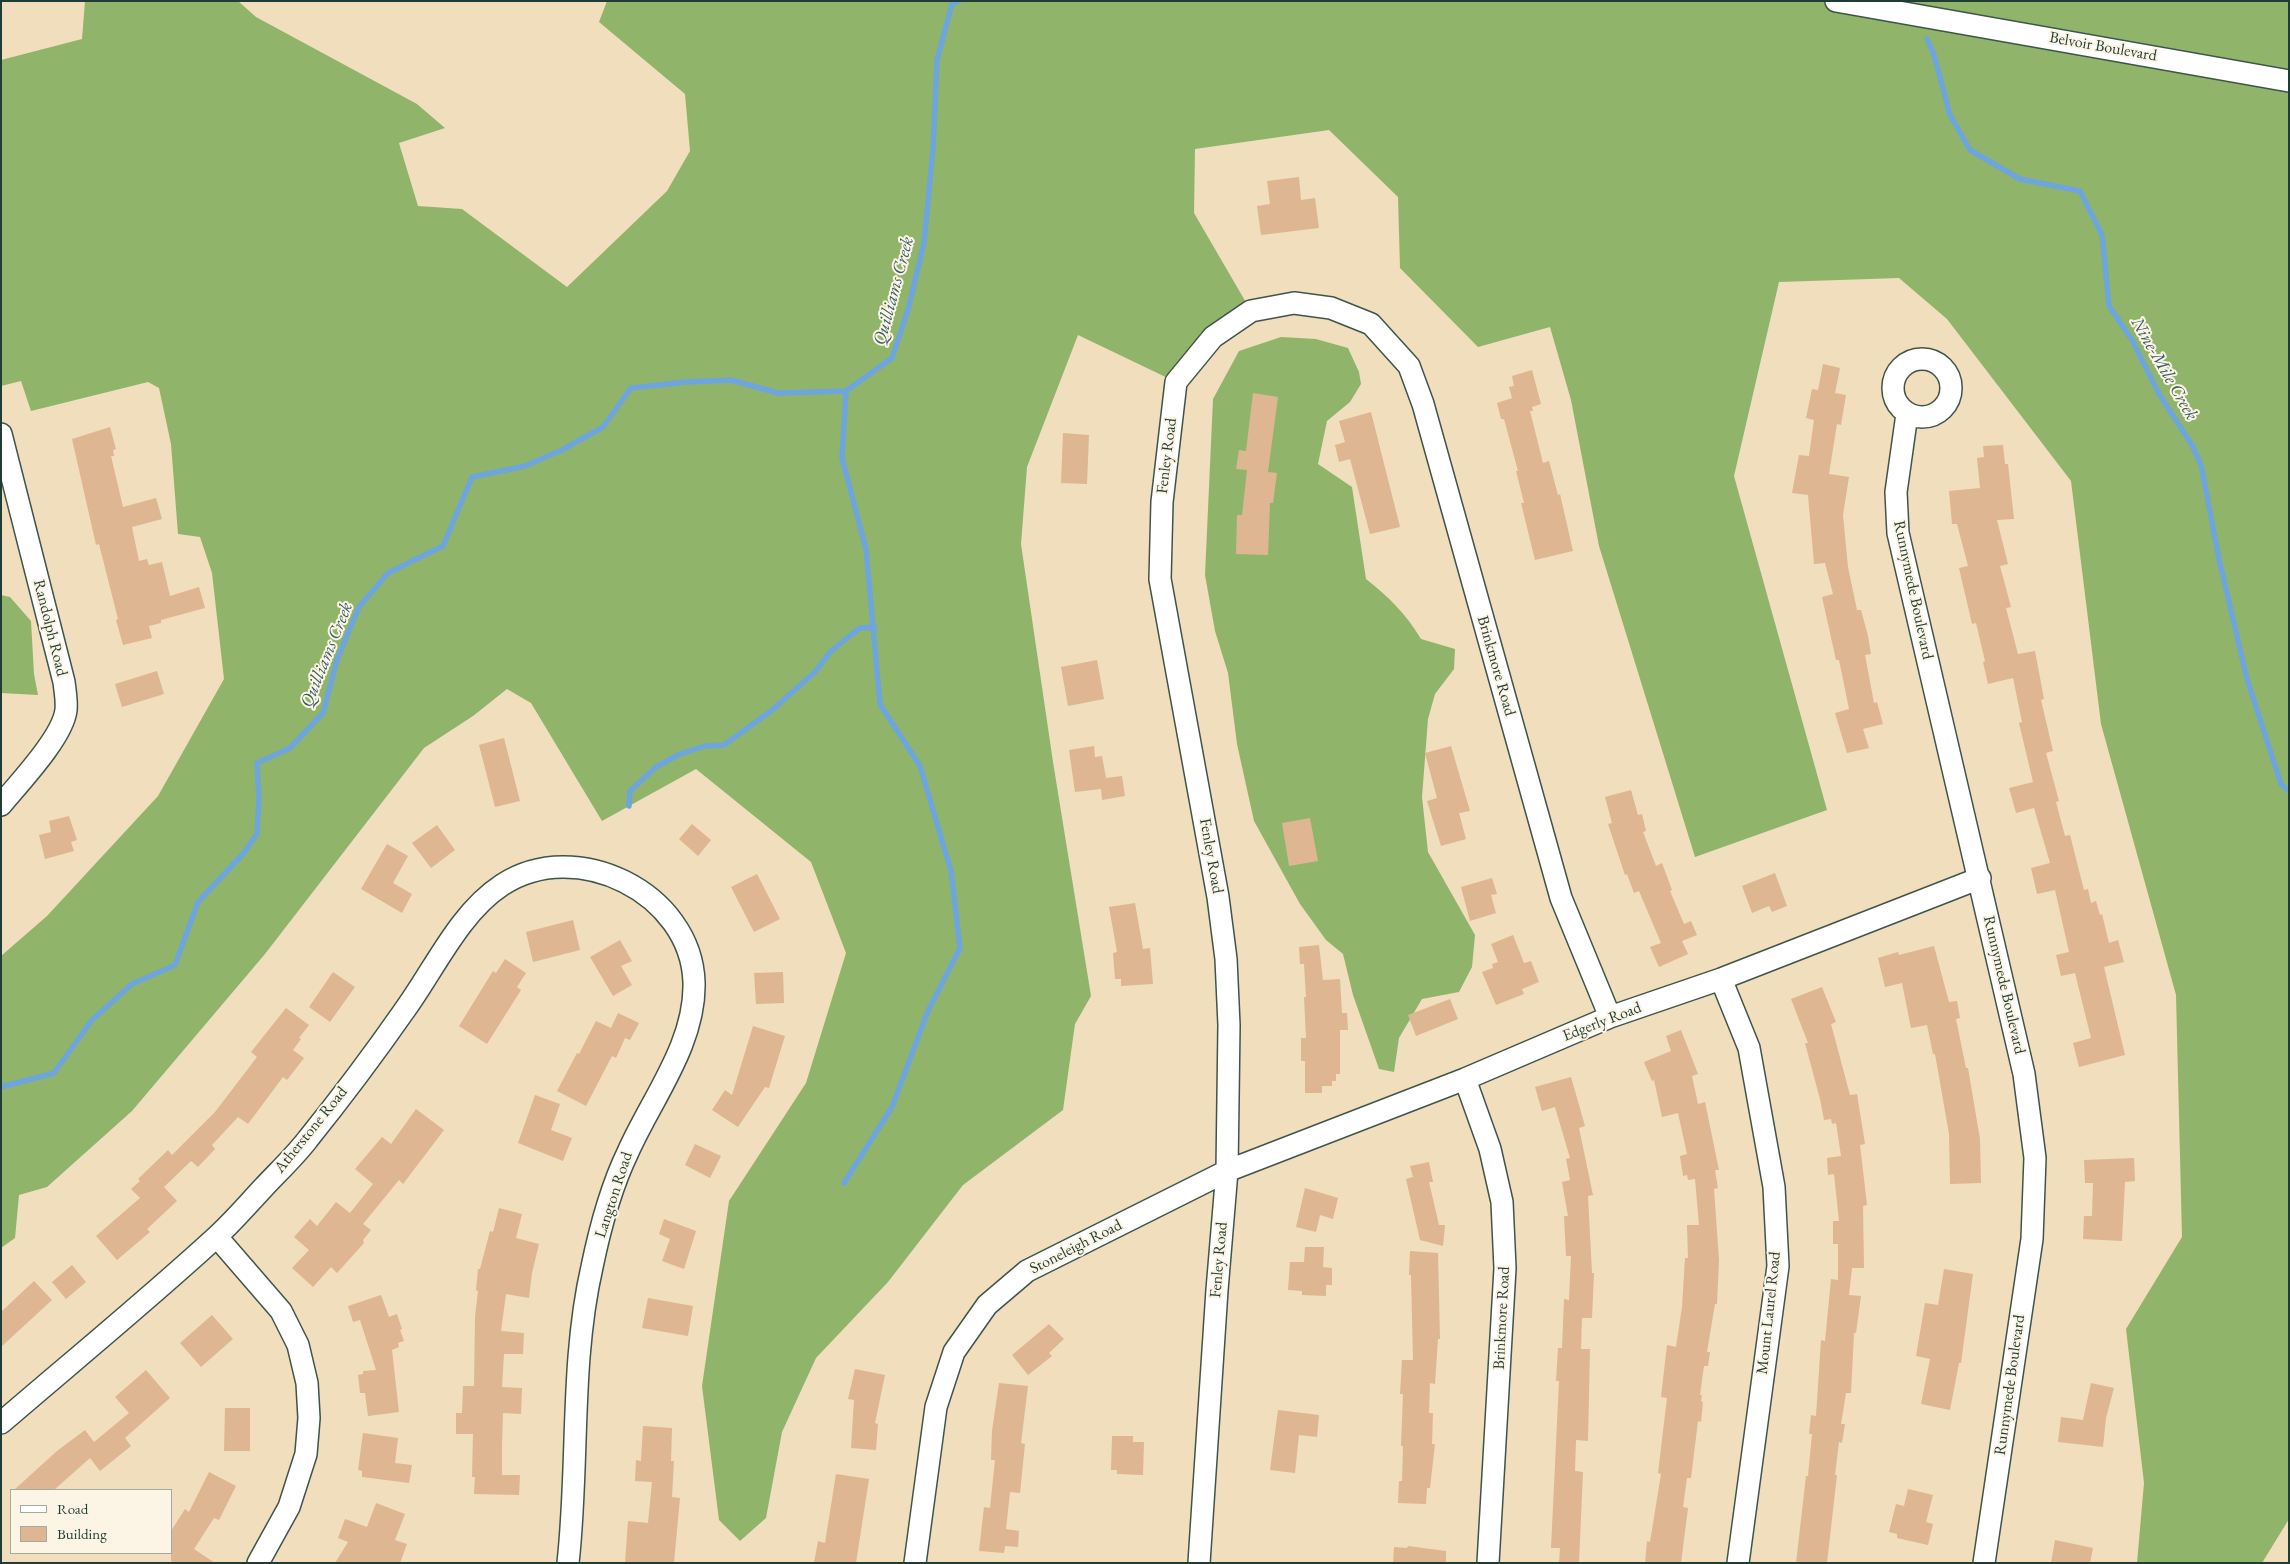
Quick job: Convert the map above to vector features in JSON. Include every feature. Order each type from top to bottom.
[{"type":"street","name":"Belvoir Boulevard","points":[[1836,1],[2289,81]]},
{"type":"street","name":"Fenley Road","points":[[1199,1563],[1216,1290],[1226,1171],[1229,1025],[1226,959],[1218,897],[1160,579],[1162,502],[1176,382],[1213,337],[1252,311],[1294,303],[1331,308],[1371,324]]},
{"type":"street","name":"Brinkmore Road","points":[[1371,324],[1409,366],[1422,404],[1561,898],[1610,1017]]},
{"type":"street","name":"Runnymede Boulevard","points":[[1908,414],[1896,492],[1898,534],[1980,878],[2024,1074],[2035,1158],[2032,1239],[1984,1563]]},
{"type":"street","name":"Randolph Road","points":[[1,434],[64,682],[66,709],[62,724],[54,738],[1,806]]},
{"type":"street","name":"Atherstone Road","points":[[1,1423],[217,1237],[306,1142],[405,1010],[468,916],[485,897],[507,881],[528,873],[554,867],[587,868],[612,876]]},
{"type":"street","name":"Langton Road","points":[[568,1563],[575,1467],[579,1363],[591,1268],[606,1212],[625,1156],[686,1037],[692,1014],[694,984],[692,957],[678,928],[659,905],[637,888],[612,876]]},
{"type":"street","name":"Edgerly Road","points":[[1226,1171],[1465,1079],[1610,1017],[1721,979],[1980,878]]},
{"type":"street","name":"Mount Laurel Road","points":[[1721,979],[1749,1048],[1774,1187],[1778,1266],[1738,1563]]},
{"type":"street","name":"Brinkmore Road","points":[[1465,1079],[1490,1149],[1502,1202],[1505,1268],[1488,1563]]},
{"type":"street","name":"Stoneleigh Road","points":[[915,1563],[936,1407],[954,1352],[987,1305],[1027,1271],[1226,1171]]},
{"type":"street","points":[[217,1237],[281,1312],[298,1345],[307,1383],[309,1418],[306,1454],[289,1507],[258,1563]]},
{"type":"green space","points":[[85,1],[238,1],[256,17],[417,104],[445,128],[399,143],[418,206],[462,209],[567,287],[667,191],[690,151],[685,94],[599,22],[607,1],[2289,1],[2289,1519],[2262,1563],[2137,1563],[2144,1483],[2126,1329],[2182,1237],[2176,995],[2101,724],[2071,481],[1947,319],[1899,278],[1779,282],[1734,476],[1827,810],[1695,857],[1599,546],[1571,400],[1550,327],[1478,347],[1400,268],[1398,197],[1329,130],[1195,149],[1194,213],[1251,311],[1176,382],[1078,335],[1027,467],[1021,544],[1053,762],[1091,996],[1075,1024],[1063,1110],[963,1185],[888,1282],[816,1358],[782,1432],[766,1518],[740,1541],[719,1520],[702,1386],[729,1201],[806,1083],[846,953],[811,862],[696,769],[602,821],[531,703],[507,689],[473,716],[424,748],[265,954],[132,1111],[47,1187],[19,1195],[15,1238],[1,1248],[1,956],[47,916],[158,796],[224,679],[212,573],[200,537],[178,534],[171,444],[159,388],[148,382],[31,411],[21,381],[1,386],[1,60],[82,39]]},
{"type":"green space","points":[[1281,337],[1316,339],[1348,348],[1359,372],[1361,384],[1350,402],[1327,421],[1318,464],[1352,487],[1366,579],[1396,606],[1421,639],[1455,649],[1454,669],[1435,694],[1428,719],[1422,797],[1428,852],[1475,935],[1472,967],[1459,992],[1422,999],[1399,1038],[1394,1072],[1379,1069],[1353,995],[1343,954],[1326,940],[1300,904],[1254,821],[1237,744],[1228,673],[1215,631],[1205,575],[1213,399],[1239,351]]},
{"type":"green space","points":[[1,595],[10,597],[31,621],[34,674],[38,695],[1,693]]},
{"type":"building","points":[[1299,177],[1301,200],[1315,198],[1319,228],[1261,235],[1257,206],[1270,204],[1267,181]]},
{"type":"building","points":[[1823,364],[1840,368],[1835,393],[1846,395],[1841,425],[1837,424],[1829,474],[1849,477],[1843,515],[1848,567],[1857,610],[1861,610],[1868,636],[1871,654],[1865,655],[1874,703],[1877,702],[1883,724],[1863,729],[1869,748],[1847,753],[1835,713],[1849,709],[1839,660],[1836,660],[1822,597],[1833,594],[1825,563],[1814,564],[1808,495],[1792,493],[1799,455],[1809,456],[1814,420],[1806,418],[1812,389],[1818,390]]},
{"type":"building","points":[[1532,370],[1541,404],[1532,407],[1533,411],[1530,411],[1543,463],[1549,461],[1558,495],[1560,494],[1573,551],[1535,560],[1521,503],[1524,503],[1516,471],[1518,471],[1504,419],[1501,419],[1497,403],[1512,398],[1509,387],[1514,386],[1512,376]]},
{"type":"building","points":[[1253,393],[1278,397],[1268,472],[1277,473],[1273,503],[1270,503],[1268,555],[1236,554],[1237,515],[1242,515],[1247,470],[1236,469],[1239,450],[1246,451]]},
{"type":"building","points":[[1371,412],[1400,527],[1370,534],[1350,459],[1339,462],[1335,445],[1345,442],[1339,421]]},
{"type":"building","points":[[110,427],[116,449],[113,450],[114,456],[111,456],[123,507],[156,498],[162,519],[132,527],[139,561],[147,559],[149,565],[162,562],[170,596],[199,587],[205,608],[161,620],[161,623],[149,626],[152,638],[123,645],[99,544],[96,545],[72,439]]},
{"type":"building","points":[[1063,433],[1089,435],[1087,484],[1061,483]]},
{"type":"building","points":[[2003,445],[2005,464],[2008,464],[2014,519],[1997,520],[2008,564],[2000,566],[2011,607],[2006,608],[2018,654],[2035,651],[2044,699],[2041,700],[2053,751],[2046,753],[2059,801],[2056,802],[2065,836],[2070,835],[2084,890],[2088,889],[2091,903],[2096,901],[2100,915],[2102,914],[2109,943],[2118,940],[2124,962],[2104,967],[2125,1055],[2079,1067],[2073,1043],[2091,1038],[2075,973],[2061,976],[2056,955],[2069,952],[2055,890],[2037,894],[2031,868],[2050,863],[2034,808],[2016,813],[2009,788],[2033,782],[2019,723],[2022,722],[2013,678],[1988,684],[1976,623],[1972,624],[1959,568],[1968,566],[1957,524],[1952,524],[1949,491],[1980,488],[1977,458],[1984,457],[1983,446]]},
{"type":"building","points":[[1097,660],[1104,699],[1068,706],[1061,667]]},
{"type":"building","points":[[157,671],[164,694],[122,707],[115,684]]},
{"type":"building","points":[[504,738],[520,801],[495,807],[479,745]]},
{"type":"building","points":[[1094,746],[1095,757],[1102,756],[1106,778],[1122,776],[1125,796],[1102,800],[1101,789],[1075,792],[1069,750]]},
{"type":"building","points":[[1451,746],[1470,811],[1459,813],[1466,839],[1441,846],[1427,801],[1437,798],[1425,753]]},
{"type":"building","points":[[1631,790],[1638,815],[1642,814],[1646,831],[1643,832],[1656,866],[1662,863],[1672,890],[1670,891],[1684,924],[1691,921],[1697,935],[1682,941],[1688,954],[1659,967],[1650,947],[1661,943],[1639,891],[1634,893],[1627,874],[1625,875],[1608,824],[1612,823],[1605,797]]},
{"type":"building","points":[[69,816],[77,840],[71,842],[74,851],[45,859],[39,835],[51,832],[49,821]]},
{"type":"building","points":[[1310,818],[1318,861],[1289,866],[1282,823]]},
{"type":"building","points":[[692,824],[711,840],[698,856],[679,839]]},
{"type":"building","points":[[437,825],[455,850],[431,868],[412,843]]},
{"type":"building","points":[[387,844],[408,856],[393,883],[412,894],[402,913],[361,889]]},
{"type":"building","points":[[1775,873],[1787,906],[1772,912],[1769,906],[1752,913],[1742,886]]},
{"type":"building","points":[[757,874],[780,919],[754,932],[731,887]]},
{"type":"building","points":[[1492,878],[1497,894],[1491,895],[1496,913],[1470,921],[1461,887]]},
{"type":"building","points":[[1135,903],[1143,949],[1150,948],[1153,984],[1121,986],[1121,979],[1115,979],[1113,953],[1117,952],[1109,907]]},
{"type":"building","points":[[573,920],[580,950],[533,962],[526,932]]},
{"type":"building","points":[[1513,935],[1524,963],[1531,961],[1539,982],[1522,989],[1524,994],[1496,1005],[1482,972],[1493,968],[1492,964],[1498,962],[1491,944]]},
{"type":"building","points":[[620,940],[632,961],[621,966],[632,985],[613,996],[590,957]]},
{"type":"building","points":[[1319,945],[1323,980],[1340,979],[1342,1013],[1347,1013],[1348,1030],[1340,1030],[1340,1074],[1336,1074],[1336,1081],[1332,1081],[1332,1086],[1322,1086],[1322,1093],[1305,1093],[1305,1061],[1301,1061],[1301,1038],[1306,1038],[1304,997],[1306,997],[1304,964],[1300,964],[1299,947]]},
{"type":"building","points":[[1934,946],[1949,1002],[1957,1001],[1960,1018],[1956,1019],[1966,1068],[1968,1068],[1980,1139],[1981,1183],[1950,1184],[1949,1134],[1935,1054],[1933,1054],[1927,1025],[1911,1028],[1902,983],[1885,987],[1878,958],[1898,952],[1899,955]]},
{"type":"building","points":[[505,959],[526,973],[517,987],[521,990],[487,1044],[459,1026],[493,971],[496,973]]},
{"type":"building","points":[[333,972],[355,987],[330,1022],[309,1007]]},
{"type":"building","points":[[783,972],[784,1003],[756,1004],[754,973]]},
{"type":"building","points":[[1822,987],[1836,1022],[1831,1024],[1850,1095],[1857,1094],[1865,1144],[1860,1145],[1867,1205],[1863,1206],[1864,1268],[1852,1268],[1849,1295],[1861,1296],[1856,1333],[1854,1333],[1851,1393],[1846,1393],[1841,1424],[1845,1424],[1842,1443],[1839,1442],[1827,1563],[1796,1563],[1806,1476],[1808,1476],[1812,1434],[1809,1434],[1811,1415],[1816,1416],[1821,1340],[1825,1341],[1831,1279],[1838,1280],[1838,1244],[1833,1244],[1833,1221],[1839,1221],[1834,1174],[1828,1175],[1827,1158],[1841,1156],[1836,1123],[1832,1124],[1831,1119],[1824,1120],[1805,1043],[1808,1043],[1791,999]]},
{"type":"building","points":[[1450,999],[1458,1019],[1416,1036],[1408,1015]]},
{"type":"building","points":[[286,1008],[309,1025],[293,1050],[304,1058],[287,1080],[283,1077],[248,1124],[238,1117],[212,1145],[215,1149],[198,1167],[191,1161],[164,1187],[177,1201],[147,1229],[150,1232],[117,1260],[96,1236],[140,1198],[131,1189],[140,1181],[138,1179],[168,1150],[172,1155],[215,1112],[257,1057],[251,1052]]},
{"type":"building","points":[[618,1013],[639,1023],[630,1040],[625,1038],[616,1058],[612,1056],[586,1106],[557,1091],[596,1021],[611,1028]]},
{"type":"building","points":[[753,1026],[785,1036],[769,1088],[765,1087],[738,1127],[712,1110],[725,1090],[732,1095]]},
{"type":"building","points":[[1681,1030],[1698,1074],[1692,1076],[1698,1104],[1705,1102],[1719,1170],[1715,1170],[1718,1188],[1714,1189],[1719,1260],[1717,1304],[1715,1304],[1707,1352],[1710,1352],[1708,1366],[1704,1366],[1700,1395],[1702,1395],[1701,1401],[1703,1402],[1701,1422],[1698,1421],[1691,1478],[1687,1478],[1683,1507],[1688,1508],[1681,1563],[1645,1563],[1647,1541],[1650,1542],[1661,1474],[1658,1473],[1667,1398],[1661,1397],[1667,1345],[1676,1347],[1682,1307],[1685,1258],[1688,1258],[1687,1225],[1699,1225],[1695,1179],[1688,1180],[1687,1175],[1683,1176],[1680,1156],[1687,1154],[1678,1113],[1662,1117],[1654,1080],[1652,1081],[1644,1062],[1671,1051],[1666,1036]]},
{"type":"building","points":[[1571,1077],[1585,1126],[1579,1128],[1593,1195],[1588,1196],[1592,1273],[1594,1273],[1592,1318],[1582,1318],[1581,1349],[1590,1349],[1588,1441],[1576,1440],[1575,1471],[1583,1472],[1579,1563],[1559,1563],[1560,1548],[1551,1548],[1559,1381],[1556,1381],[1558,1348],[1562,1348],[1564,1299],[1569,1300],[1571,1256],[1566,1256],[1564,1216],[1568,1216],[1562,1182],[1570,1180],[1566,1159],[1570,1158],[1555,1107],[1542,1111],[1535,1087]]},
{"type":"building","points":[[535,1095],[560,1104],[551,1130],[572,1138],[563,1161],[518,1143]]},
{"type":"building","points":[[416,1109],[444,1130],[403,1184],[399,1180],[363,1224],[371,1230],[363,1240],[364,1243],[337,1273],[331,1267],[313,1287],[292,1268],[309,1250],[294,1237],[310,1219],[317,1226],[336,1202],[350,1213],[373,1184],[355,1169],[382,1137],[391,1144]]},
{"type":"building","points":[[695,1144],[721,1156],[710,1178],[685,1165]]},
{"type":"building","points":[[2134,1158],[2135,1181],[2125,1182],[2122,1241],[2083,1239],[2084,1216],[2092,1216],[2093,1183],[2085,1183],[2084,1160]]},
{"type":"building","points":[[1429,1162],[1433,1182],[1429,1182],[1439,1225],[1445,1225],[1443,1246],[1420,1240],[1406,1179],[1413,1177],[1410,1166]]},
{"type":"building","points":[[1305,1188],[1338,1198],[1333,1219],[1320,1215],[1316,1232],[1296,1227]]},
{"type":"building","points":[[499,1208],[522,1214],[516,1238],[539,1244],[532,1273],[529,1298],[506,1294],[501,1331],[524,1333],[523,1354],[504,1354],[502,1387],[522,1388],[521,1414],[503,1413],[502,1444],[502,1475],[520,1475],[519,1495],[474,1494],[475,1477],[472,1477],[473,1434],[456,1434],[456,1413],[462,1413],[463,1386],[474,1386],[478,1269],[480,1269],[490,1231],[493,1232]]},
{"type":"building","points":[[664,1219],[696,1231],[684,1269],[662,1261],[670,1239],[659,1234]]},
{"type":"building","points":[[1305,1247],[1324,1247],[1323,1267],[1332,1268],[1332,1285],[1326,1285],[1326,1296],[1302,1295],[1302,1291],[1288,1290],[1290,1262],[1304,1262]]},
{"type":"building","points":[[1410,1251],[1438,1253],[1440,1339],[1438,1339],[1435,1384],[1430,1383],[1429,1413],[1433,1413],[1432,1444],[1435,1444],[1430,1488],[1427,1488],[1426,1504],[1398,1503],[1399,1481],[1402,1481],[1403,1446],[1401,1446],[1403,1394],[1400,1394],[1402,1360],[1413,1360],[1411,1275],[1409,1275]]},
{"type":"building","points":[[72,1265],[86,1282],[66,1299],[52,1282]]},
{"type":"building","points":[[1944,1269],[1973,1274],[1961,1363],[1959,1363],[1950,1410],[1921,1404],[1930,1359],[1916,1356],[1925,1303],[1938,1305]]},
{"type":"building","points":[[34,1281],[52,1300],[1,1347],[1,1312]]},
{"type":"building","points":[[381,1295],[389,1317],[397,1314],[404,1341],[398,1343],[399,1347],[392,1350],[399,1412],[368,1416],[365,1393],[360,1393],[358,1375],[363,1374],[363,1371],[376,1370],[360,1320],[353,1322],[348,1306]]},
{"type":"building","points":[[648,1298],[693,1306],[688,1336],[642,1328]]},
{"type":"building","points":[[212,1315],[233,1339],[201,1367],[180,1343]]},
{"type":"building","points":[[1049,1324],[1064,1339],[1049,1353],[1052,1356],[1028,1375],[1012,1355]]},
{"type":"building","points":[[855,1369],[885,1375],[875,1423],[878,1424],[876,1450],[851,1448],[854,1400],[848,1399]]},
{"type":"building","points":[[146,1370],[170,1398],[125,1438],[131,1446],[100,1471],[90,1458],[55,1489],[15,1489],[57,1451],[85,1430],[94,1442],[129,1413],[115,1397]]},
{"type":"building","points":[[999,1383],[1028,1386],[1021,1443],[1025,1444],[1020,1493],[1010,1492],[1006,1529],[1019,1531],[1018,1547],[1005,1546],[1004,1553],[979,1551],[984,1507],[990,1508],[995,1460],[991,1460],[992,1431]]},
{"type":"building","points":[[2091,1383],[2114,1388],[2106,1418],[2103,1447],[2058,1442],[2061,1417],[2083,1420]]},
{"type":"building","points":[[225,1408],[250,1408],[250,1451],[224,1451]]},
{"type":"building","points":[[1278,1410],[1319,1415],[1317,1437],[1299,1435],[1295,1473],[1270,1470]]},
{"type":"building","points":[[643,1426],[672,1428],[671,1461],[674,1461],[672,1497],[680,1498],[674,1563],[625,1563],[628,1521],[648,1523],[652,1482],[635,1481],[636,1460],[641,1461]]},
{"type":"building","points":[[363,1433],[398,1438],[395,1463],[412,1465],[409,1483],[362,1477],[362,1471],[358,1470]]},
{"type":"building","points":[[1112,1436],[1133,1436],[1133,1442],[1144,1442],[1143,1475],[1117,1474],[1117,1470],[1111,1470]]},
{"type":"building","points":[[209,1472],[236,1486],[219,1520],[214,1518],[194,1549],[215,1563],[171,1563],[172,1529],[185,1509],[189,1512]]},
{"type":"building","points":[[836,1474],[869,1479],[856,1563],[814,1563],[818,1541],[825,1543]]},
{"type":"building","points":[[1908,1489],[1933,1495],[1926,1522],[1933,1524],[1928,1545],[1897,1538],[1897,1534],[1889,1532],[1896,1504],[1904,1506]]},
{"type":"building","points":[[376,1503],[405,1514],[395,1540],[407,1544],[400,1563],[335,1563],[348,1542],[338,1538],[345,1519],[367,1527]]},
{"type":"building","points":[[2055,1540],[2093,1548],[2090,1563],[2051,1563]]},
{"type":"building","points":[[1408,1546],[1446,1551],[1446,1563],[1393,1563],[1394,1547],[1407,1548]]},
{"type":"waterway","name":"Quilliams Creek","points":[[1,1087],[54,1073],[92,1020],[132,984],[175,965],[198,902],[243,854],[257,834],[259,797],[257,763],[290,748],[323,713],[337,660],[359,607],[388,573],[443,546],[472,477],[525,466],[562,450],[603,427],[631,388],[686,382],[731,380],[778,393],[846,391],[892,358],[908,310],[924,243],[933,149],[937,60],[952,4],[959,1]]},
{"type":"waterway","name":"Nine-Mile Creek","points":[[1927,39],[1934,55],[1950,115],[1970,150],[2020,179],[2080,191],[2102,235],[2109,306],[2132,340],[2159,394],[2192,445],[2201,465],[2219,559],[2247,679],[2281,784],[2289,791]]},
{"type":"waterway","points":[[844,1183],[892,1107],[928,1011],[960,948],[951,871],[920,766],[880,704],[866,549],[842,458],[846,391]]},
{"type":"waterway","points":[[629,806],[630,791],[656,767],[680,754],[705,746],[724,745],[771,711],[816,671],[830,652],[847,638],[860,628],[875,627]]}]
